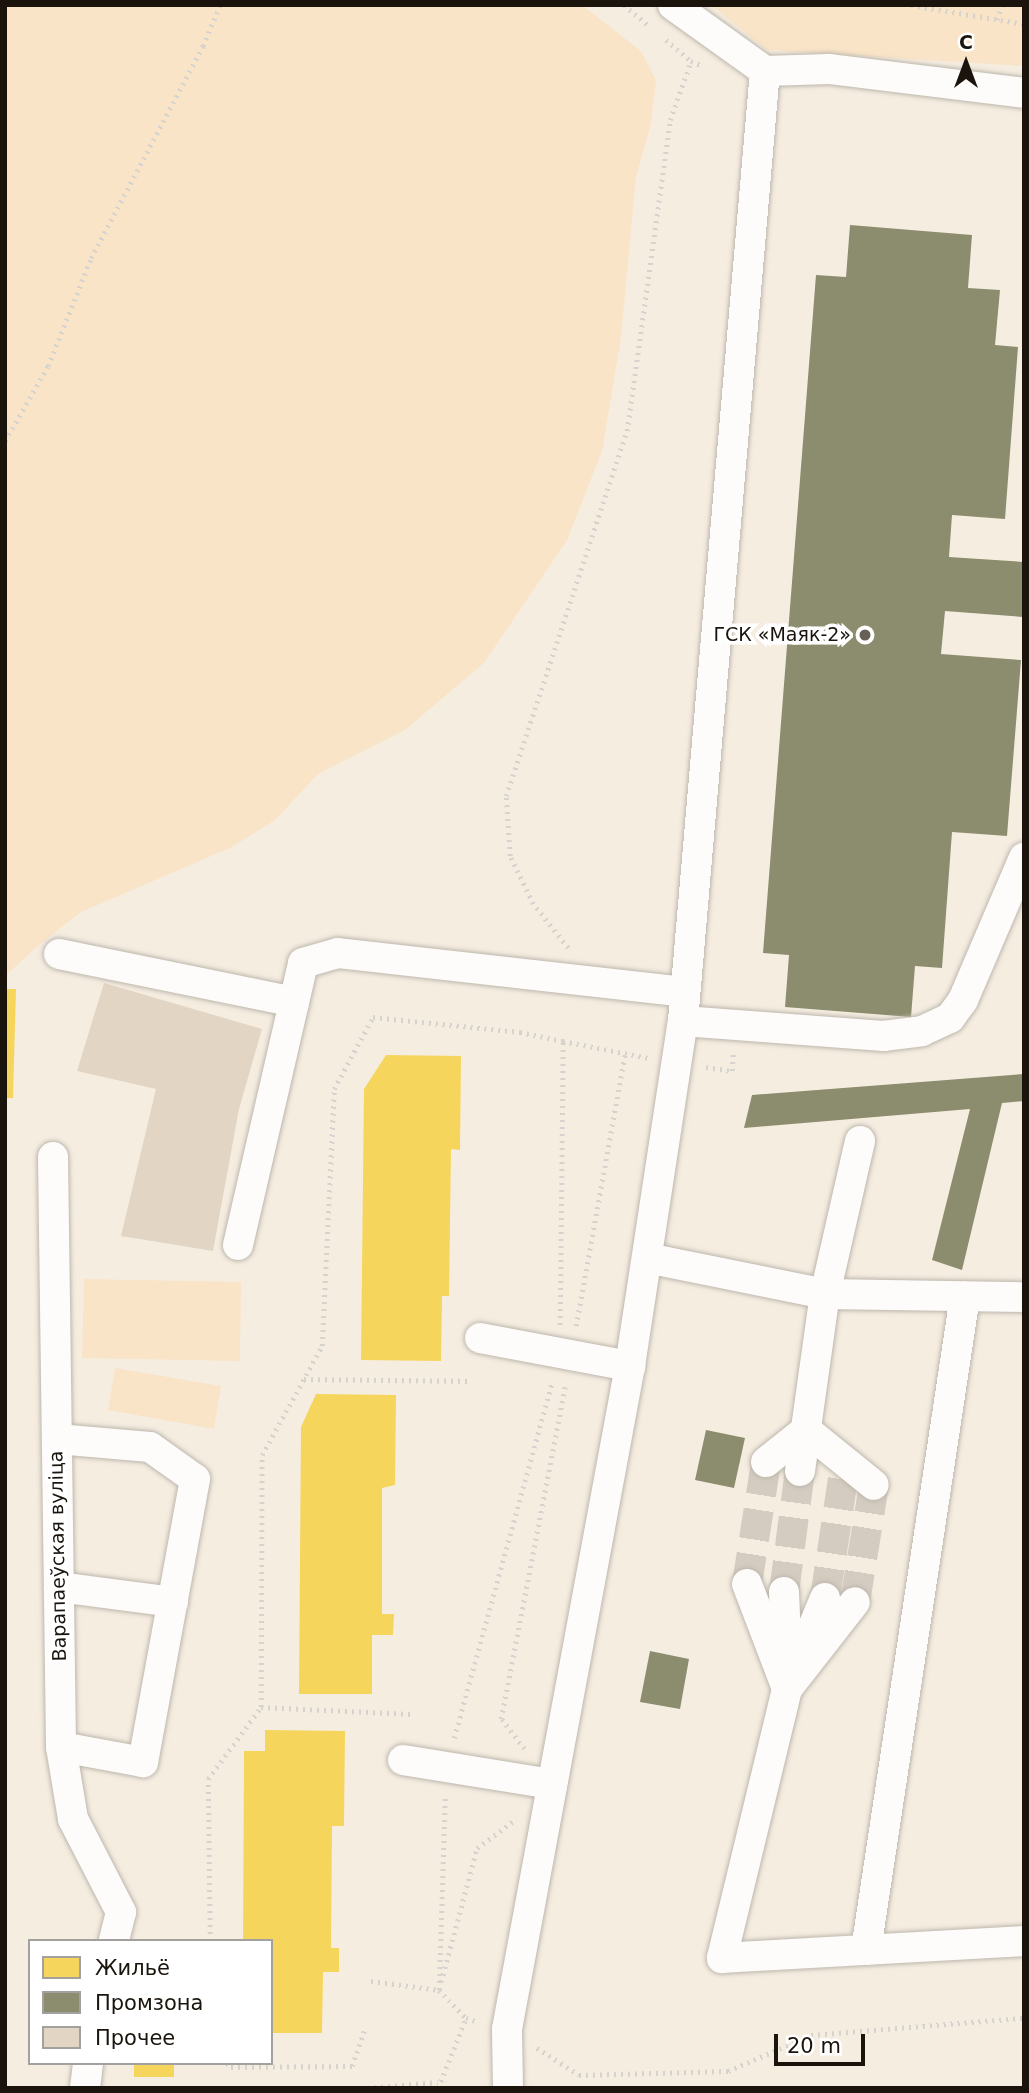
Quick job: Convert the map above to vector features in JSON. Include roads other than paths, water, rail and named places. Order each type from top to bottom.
[{"type":"street","points":[[673,5],[765,71],[829,69],[1024,93]]},
{"type":"street","points":[[508,2088],[507,2029],[538,1781],[630,1366],[677,1064],[765,71]]},
{"type":"street","points":[[238,1245],[303,963],[338,953],[684,1007],[736,1027],[883,1037],[922,1031],[950,1018],[963,1000],[1024,858]]},
{"type":"street","points":[[59,954],[295,1002]]},
{"type":"street","points":[[800,1471],[825,1294],[860,1141]]},
{"type":"street","name":"Варапаеўская вуліца","points":[[53,1157],[61,1747],[73,1819],[121,1912],[114,1939]]},
{"type":"street","points":[[647,1258],[825,1294],[1024,1297]]},
{"type":"street","points":[[866,1950],[965,1296]]},
{"type":"street","points":[[480,1338],[630,1366]]},
{"type":"street","points":[[766,1462],[806,1430]]},
{"type":"street","points":[[806,1430],[843,1479]]},
{"type":"street","points":[[806,1430],[874,1485]]},
{"type":"street","points":[[57,1439],[150,1447],[195,1479],[143,1762],[61,1747]]},
{"type":"street","points":[[747,1584],[788,1689]]},
{"type":"street","points":[[59,1587],[173,1602]]},
{"type":"street","points":[[784,1592],[788,1689]]},
{"type":"street","points":[[825,1598],[788,1689],[722,1958],[1024,1941]]},
{"type":"street","points":[[788,1689],[855,1602]]},
{"type":"street","points":[[402,1760],[538,1781]]},
{"type":"street","points":[[85,2088],[88,2065]]},
{"type":"tunnel","points":[[747,1584],[766,1462]]},
{"type":"tunnel","points":[[784,1592],[800,1471]]},
{"type":"tunnel","points":[[825,1598],[843,1479]]},
{"type":"tunnel","points":[[855,1602],[874,1485]]},
{"type":"place","name":"ГСК «Маяк-2»","points":[[865,635]]}]
